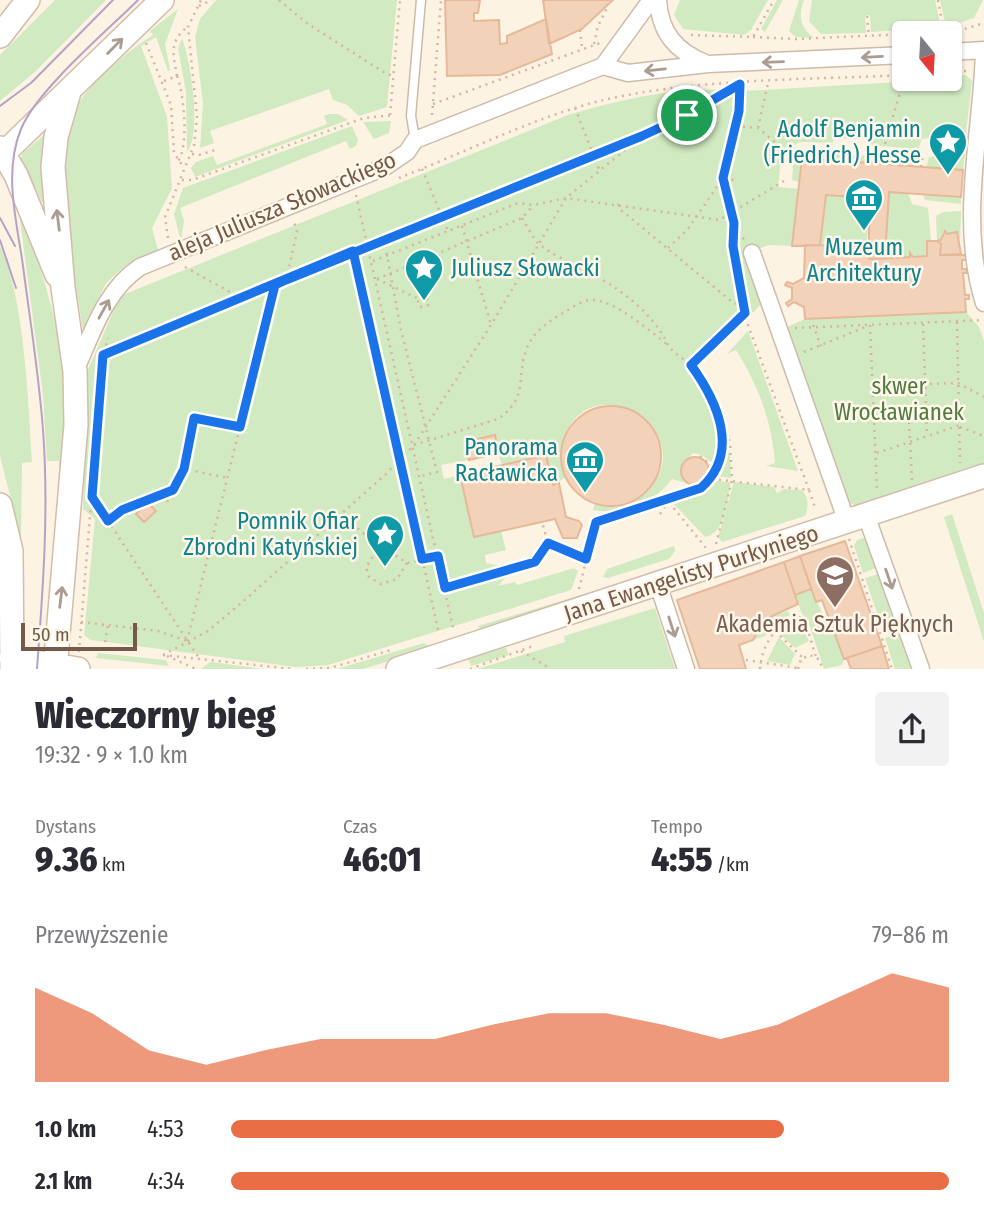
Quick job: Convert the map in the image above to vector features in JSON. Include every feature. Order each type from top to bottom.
[{"type":"main road","points":[[0,10],[27,0]]},
{"type":"main road","points":[[0,23],[27,0]]},
{"type":"main road","points":[[0,36],[27,0]]},
{"type":"main road","points":[[63,288],[16,175],[1,153],[162,0]]},
{"type":"main road","points":[[55,667],[76,452],[75,371],[63,288],[53,155],[68,92]]},
{"type":"main road","name":"Jana Ewangelisty Purkyniego","points":[[396,659],[658,584],[984,476]]},
{"type":"main road","points":[[0,505],[10,551],[6,658],[78,669]]},
{"type":"street","points":[[651,0],[603,66],[628,73],[708,64],[892,56]]},
{"type":"street","points":[[658,0],[664,26],[674,45],[688,56],[708,64]]},
{"type":"street","points":[[962,51],[984,50],[971,209],[972,239],[984,303]]},
{"type":"street","name":"aleja Juliusza Słowackiego","points":[[75,371],[101,312],[119,284],[129,274],[385,167],[407,152],[415,140],[603,66]]},
{"type":"street","points":[[751,253],[788,357],[859,517],[921,669]]},
{"type":"street","points":[[658,584],[686,669]]},
{"type":"lane","points":[[415,140],[411,116],[421,0]]},
{"type":"path","points":[[178,161],[182,155],[183,120],[172,45],[176,36],[188,27],[201,0]]},
{"type":"path","points":[[198,6],[212,0]]},
{"type":"path","points":[[279,0],[308,24],[385,73],[393,75]]},
{"type":"path","points":[[180,180],[192,180],[364,118],[393,115],[393,75],[400,0]]},
{"type":"path","points":[[432,115],[442,0]]},
{"type":"path","points":[[753,37],[774,0]]},
{"type":"path","points":[[938,0],[942,21]]},
{"type":"path","points":[[433,104],[596,44],[598,26],[607,8]]},
{"type":"path","points":[[867,16],[869,37]]},
{"type":"path","points":[[962,30],[984,23]]},
{"type":"path","points":[[168,237],[165,217],[192,154],[197,117],[188,27]]},
{"type":"path","points":[[580,30],[582,48]]},
{"type":"path","points":[[690,35],[892,35]]},
{"type":"path","points":[[146,43],[164,81],[171,105],[174,153],[184,169]]},
{"type":"path","points":[[164,81],[177,76]]},
{"type":"path","points":[[389,182],[575,108],[639,93],[768,82],[892,76]]},
{"type":"path","points":[[758,128],[768,82]]},
{"type":"path","points":[[668,248],[696,217],[723,178],[736,126],[740,84]]},
{"type":"path","points":[[103,355],[368,244],[642,136],[687,115],[740,84]]},
{"type":"path","points":[[879,164],[900,91]]},
{"type":"path","points":[[575,108],[599,169]]},
{"type":"path","points":[[736,126],[758,128],[788,153]]},
{"type":"path","points":[[163,655],[208,631],[400,460],[426,428],[492,325],[566,198],[642,136]]},
{"type":"path","points":[[192,154],[215,150]]},
{"type":"path","points":[[921,167],[923,154]]},
{"type":"path","points":[[422,169],[448,231]]},
{"type":"path","points":[[723,178],[738,181]]},
{"type":"path","points":[[723,178],[730,214],[751,253]]},
{"type":"path","points":[[373,261],[518,204],[534,205],[566,198],[719,220],[784,181]]},
{"type":"path","points":[[367,191],[356,195],[454,630]]},
{"type":"path","points":[[618,204],[621,210],[731,301],[741,306]]},
{"type":"path","points":[[377,279],[522,218],[534,205]]},
{"type":"path","points":[[522,218],[538,243],[617,289],[652,319],[667,337],[669,346]]},
{"type":"path","points":[[286,280],[298,232],[293,221]]},
{"type":"path","points":[[734,223],[741,306],[818,514]]},
{"type":"path","points":[[462,226],[492,325]]},
{"type":"path","points":[[384,238],[437,472],[421,476]]},
{"type":"path","points":[[353,251],[439,635],[428,639]]},
{"type":"path","points":[[184,266],[195,275],[233,292],[240,298]]},
{"type":"path","points":[[377,279],[417,298]]},
{"type":"path","points":[[187,641],[275,285]]},
{"type":"path","points":[[414,444],[498,419],[508,412],[521,393],[523,361],[536,333],[550,321],[587,300],[600,301],[620,310],[691,365],[719,410],[730,443],[732,480],[728,505],[715,539],[716,547]]},
{"type":"path","points":[[691,365],[745,313]]},
{"type":"path","points":[[779,332],[813,325],[983,321],[984,329]]},
{"type":"path","points":[[957,323],[961,467]]},
{"type":"path","points":[[923,324],[927,436]]},
{"type":"path","points":[[813,325],[821,346]]},
{"type":"path","points":[[788,357],[869,325]]},
{"type":"path","points":[[869,325],[876,454],[859,517],[892,669]]},
{"type":"path","points":[[80,646],[103,355],[110,331]]},
{"type":"path","points":[[874,386],[958,383],[984,397]]},
{"type":"path","points":[[578,593],[596,522],[659,500],[668,501],[701,488],[712,478],[721,444],[719,410]]},
{"type":"path","points":[[167,502],[184,469],[194,418],[240,427]]},
{"type":"path","points":[[909,422],[913,483]]},
{"type":"path","points":[[876,454],[960,426],[984,436]]},
{"type":"path","points":[[700,456],[715,468]]},
{"type":"path","points":[[184,469],[228,478]]},
{"type":"path","points":[[712,478],[809,490]]},
{"type":"path","points":[[108,521],[122,510],[173,490]]},
{"type":"path","points":[[92,497],[199,659]]},
{"type":"path","points":[[659,516],[668,501]]},
{"type":"path","points":[[668,501],[707,550]]},
{"type":"path","points":[[342,514],[364,534],[378,539],[382,554]]},
{"type":"path","points":[[542,522],[548,543]]},
{"type":"path","points":[[445,588],[535,562],[548,543]]},
{"type":"path","points":[[548,543],[586,559]]},
{"type":"path","points":[[407,563],[389,551],[374,555],[366,567],[369,577],[381,584],[397,579],[407,563],[438,556]]},
{"type":"path","points":[[760,669],[765,646],[775,631],[798,616],[805,621],[822,669]]},
{"type":"path","points":[[80,622],[158,631],[187,641]]},
{"type":"path","points":[[104,649],[108,625]]},
{"type":"path","points":[[775,631],[803,658],[816,657]]},
{"type":"path","points":[[521,651],[551,669]]},
{"type":"path","points":[[163,655],[292,669]]},
{"type":"path","points":[[163,655],[196,669]]},
{"type":"path","points":[[746,660],[798,668],[803,658]]},
{"type":"path","points":[[306,669],[396,659]]},
{"type":"green space","points":[[55,0],[106,0],[36,71],[0,101],[0,55]]},
{"type":"green space","points":[[216,0],[397,0],[387,107],[359,116],[347,105],[333,100],[329,89],[210,131],[214,143],[200,148],[203,104],[195,37],[200,19]]},
{"type":"green space","points":[[680,0],[768,0],[751,30],[744,35],[683,29],[674,15]]},
{"type":"green space","points":[[777,0],[783,0],[765,32],[761,29]]},
{"type":"green space","points":[[799,0],[804,0],[801,11],[803,26],[814,38],[796,37],[789,31]]},
{"type":"green space","points":[[812,0],[935,0],[940,21],[892,21],[892,30],[871,32],[870,15],[865,16],[866,33],[821,34],[809,21]]},
{"type":"green space","points":[[940,0],[983,0],[974,18],[962,22],[945,21]]},
{"type":"green space","points":[[178,9],[165,44],[170,70],[168,71],[156,37],[141,46],[167,117],[172,188],[152,228],[158,250],[126,265],[106,283],[83,331],[63,194],[62,166],[71,118],[95,82],[153,35],[150,31]]},
{"type":"green space","points":[[182,38],[194,96],[194,129],[187,152],[186,92],[178,48]]},
{"type":"green space","points":[[962,75],[966,75],[972,81],[965,141],[960,140],[958,134],[922,139],[918,149],[868,145],[865,139],[835,138],[832,143],[800,142],[782,151],[778,187],[799,189],[792,246],[769,245],[747,253],[761,304],[755,311],[739,320],[690,369],[710,403],[718,438],[715,465],[702,455],[693,453],[682,464],[684,479],[693,485],[672,479],[656,496],[637,506],[616,511],[593,510],[595,503],[616,505],[635,499],[647,491],[661,470],[662,448],[653,430],[638,415],[618,406],[597,406],[578,415],[561,447],[561,463],[566,477],[553,485],[546,455],[502,466],[494,435],[465,442],[469,460],[441,465],[444,479],[460,475],[474,537],[501,531],[506,550],[485,555],[486,563],[501,566],[502,570],[486,575],[487,579],[504,574],[505,578],[498,586],[515,582],[517,585],[574,568],[578,571],[571,590],[328,665],[296,667],[91,640],[84,635],[95,519],[83,509],[86,374],[120,296],[568,115],[589,109],[677,91],[744,91],[892,82],[892,91],[962,91]]},
{"type":"green space","points":[[338,114],[348,120],[195,177],[191,168],[196,162],[213,156],[217,165],[327,124],[324,116]]},
{"type":"green space","points":[[391,121],[389,133],[374,139],[363,122]]},
{"type":"green space","points":[[352,126],[358,140],[356,146],[350,149],[346,141],[180,208],[184,221],[181,242],[174,214],[183,188]]},
{"type":"green space","points":[[46,133],[45,208],[21,160],[22,154]]},
{"type":"green space","points":[[800,151],[871,156],[875,158],[875,164],[802,158],[799,182],[792,180],[794,155]]},
{"type":"green space","points":[[962,152],[965,154],[963,170],[926,168],[929,157]]},
{"type":"green space","points":[[885,157],[916,158],[917,167],[882,164]]},
{"type":"green space","points":[[889,192],[908,193],[912,204],[928,208],[931,241],[927,241],[927,256],[913,257],[910,253],[910,257],[896,258],[893,253],[893,258],[885,258]]},
{"type":"green space","points":[[923,194],[961,197],[961,204],[925,200]]},
{"type":"green space","points":[[826,195],[869,198],[867,246],[820,245]]},
{"type":"green space","points":[[18,204],[49,298],[64,370],[67,395],[59,519],[59,461],[47,461],[43,395]]},
{"type":"green space","points":[[961,211],[960,240],[954,231],[953,235],[943,232],[941,240],[937,241],[936,216],[943,212]]},
{"type":"green space","points":[[0,246],[15,294],[20,322],[29,410],[32,462],[22,463],[21,539],[0,456]]},
{"type":"green space","name":"skwer Wrocławianek","points":[[966,312],[979,327],[984,341],[984,466],[858,506],[846,502],[785,328],[805,319]]},
{"type":"green space","points":[[748,331],[798,471],[766,466],[775,463],[763,404],[736,350],[727,354]]},
{"type":"green space","points":[[721,420],[730,455],[731,478],[714,476],[722,452]]},
{"type":"green space","points":[[714,481],[731,482],[721,522],[712,534],[705,537],[673,503],[700,492]]},
{"type":"green space","points":[[734,482],[774,487],[777,493],[784,489],[801,490],[808,502],[805,516],[722,542],[718,537]]},
{"type":"green space","points":[[952,514],[984,613],[984,642],[944,517]]},
{"type":"green space","points":[[868,537],[876,568],[863,573],[854,546],[857,540]]},
{"type":"green space","points":[[674,546],[675,551],[669,559],[608,578],[603,577],[607,569]]},
{"type":"green space","points":[[878,574],[892,617],[880,621],[865,578]]},
{"type":"green space","points":[[811,589],[824,617],[828,617],[844,659],[842,665],[824,669],[807,618],[802,614],[795,595]]},
{"type":"green space","points":[[581,595],[576,601],[483,632],[478,626]]},
{"type":"green space","points":[[655,608],[675,669],[477,669],[565,642],[564,636]]},
{"type":"green space","points":[[788,611],[790,615],[765,636],[753,640],[764,620]]},
{"type":"green space","points":[[894,621],[911,669],[895,669],[885,638],[890,636],[886,624]]},
{"type":"green space","points":[[800,623],[809,641],[795,648],[781,635]]},
{"type":"green space","points":[[779,637],[795,654],[790,665],[767,661]]},
{"type":"green space","points":[[424,643],[432,648],[363,669],[337,669]]},
{"type":"green space","points":[[495,646],[506,648],[509,655],[471,666],[468,659]]},
{"type":"green space","points":[[98,653],[166,660],[169,666],[96,658]]},
{"type":"green space","points":[[210,662],[263,669],[201,669]]},
{"type":"building","points":[[445,0],[480,0],[478,13],[474,13],[474,21],[499,20],[500,44],[507,43],[507,36],[546,19],[552,54],[500,75],[447,76]]},
{"type":"building","points":[[543,0],[613,0],[582,29],[549,44]]},
{"type":"building","points":[[802,158],[963,170],[961,197],[889,192],[885,258],[869,259],[869,198],[826,195],[820,245],[792,246]]},
{"type":"building","points":[[945,231],[947,234],[957,232],[961,254],[940,255],[941,244],[937,241],[941,240]]},
{"type":"building","points":[[927,241],[941,244],[940,255],[966,255],[966,260],[962,260],[962,269],[966,269],[967,273],[963,273],[965,295],[969,295],[969,299],[965,299],[966,312],[805,319],[804,307],[794,302],[788,306],[786,303],[792,299],[792,288],[785,285],[787,282],[793,284],[804,278],[805,245],[867,246],[870,247],[869,259],[893,258],[893,253],[896,258],[910,257],[910,253],[913,257],[927,256]]},
{"type":"building","points":[[611,406],[630,409],[647,420],[658,437],[661,456],[658,475],[647,492],[630,503],[611,506],[592,503],[575,492],[564,475],[561,456],[564,437],[575,420],[592,409]]},
{"type":"building","points":[[495,435],[499,453],[469,460],[465,442]]},
{"type":"building","points":[[546,455],[553,485],[559,483],[566,517],[579,521],[582,525],[577,538],[563,538],[555,519],[474,537],[460,475]]},
{"type":"building","points":[[695,457],[705,461],[709,471],[705,481],[695,485],[685,481],[681,471],[685,461]]},
{"type":"building","points":[[147,502],[156,511],[144,522],[136,514]]},
{"type":"building","name":"Akademia Sztuk Pięknych","points":[[845,541],[882,646],[844,659],[822,600],[816,602],[800,556]]},
{"type":"building","points":[[800,556],[811,589],[795,595],[784,562]]},
{"type":"building","points":[[784,562],[798,604],[764,620],[753,640],[739,645],[746,669],[700,669],[677,600]]},
{"type":"building","points":[[882,646],[889,669],[851,669],[847,658]]},
{"type":"tram line","points":[[0,106],[31,83],[113,0]]},
{"type":"tram line","points":[[37,669],[44,550],[45,460],[37,368],[13,197],[13,163],[21,129],[42,97],[138,0]]},
{"type":"tram line","points":[[0,218],[15,246]]},
{"type":"tram line","points":[[0,240],[16,288]]},
{"type":"place","name":"Adolf Benjamin (Friedrich) Hesse","points":[[948,176]]},
{"type":"place","name":"Muzeum Architektury","points":[[864,232]]},
{"type":"place","name":"Juliusz Słowacki","points":[[424,302]]},
{"type":"place","name":"Panorama Racławicka","points":[[585,494]]},
{"type":"place","name":"Pomnik Ofiar Zbrodni Katyńskiej","points":[[385,568]]},
{"type":"place","name":"Akademia Sztuk Pięknych","points":[[835,609]]},
{"type":"route","points":[[687,115],[642,136],[368,244],[275,285],[240,427],[194,418],[184,469],[173,490],[122,510],[108,521],[92,497],[103,355],[275,285],[353,251],[422,559],[438,556],[445,588],[535,562],[548,543],[586,559],[596,522],[659,500],[668,501],[701,488],[712,478],[719,456],[721,433],[719,410],[691,365],[745,313],[741,306],[733,246],[734,223],[723,178],[739,111],[740,84],[687,115]]}]
